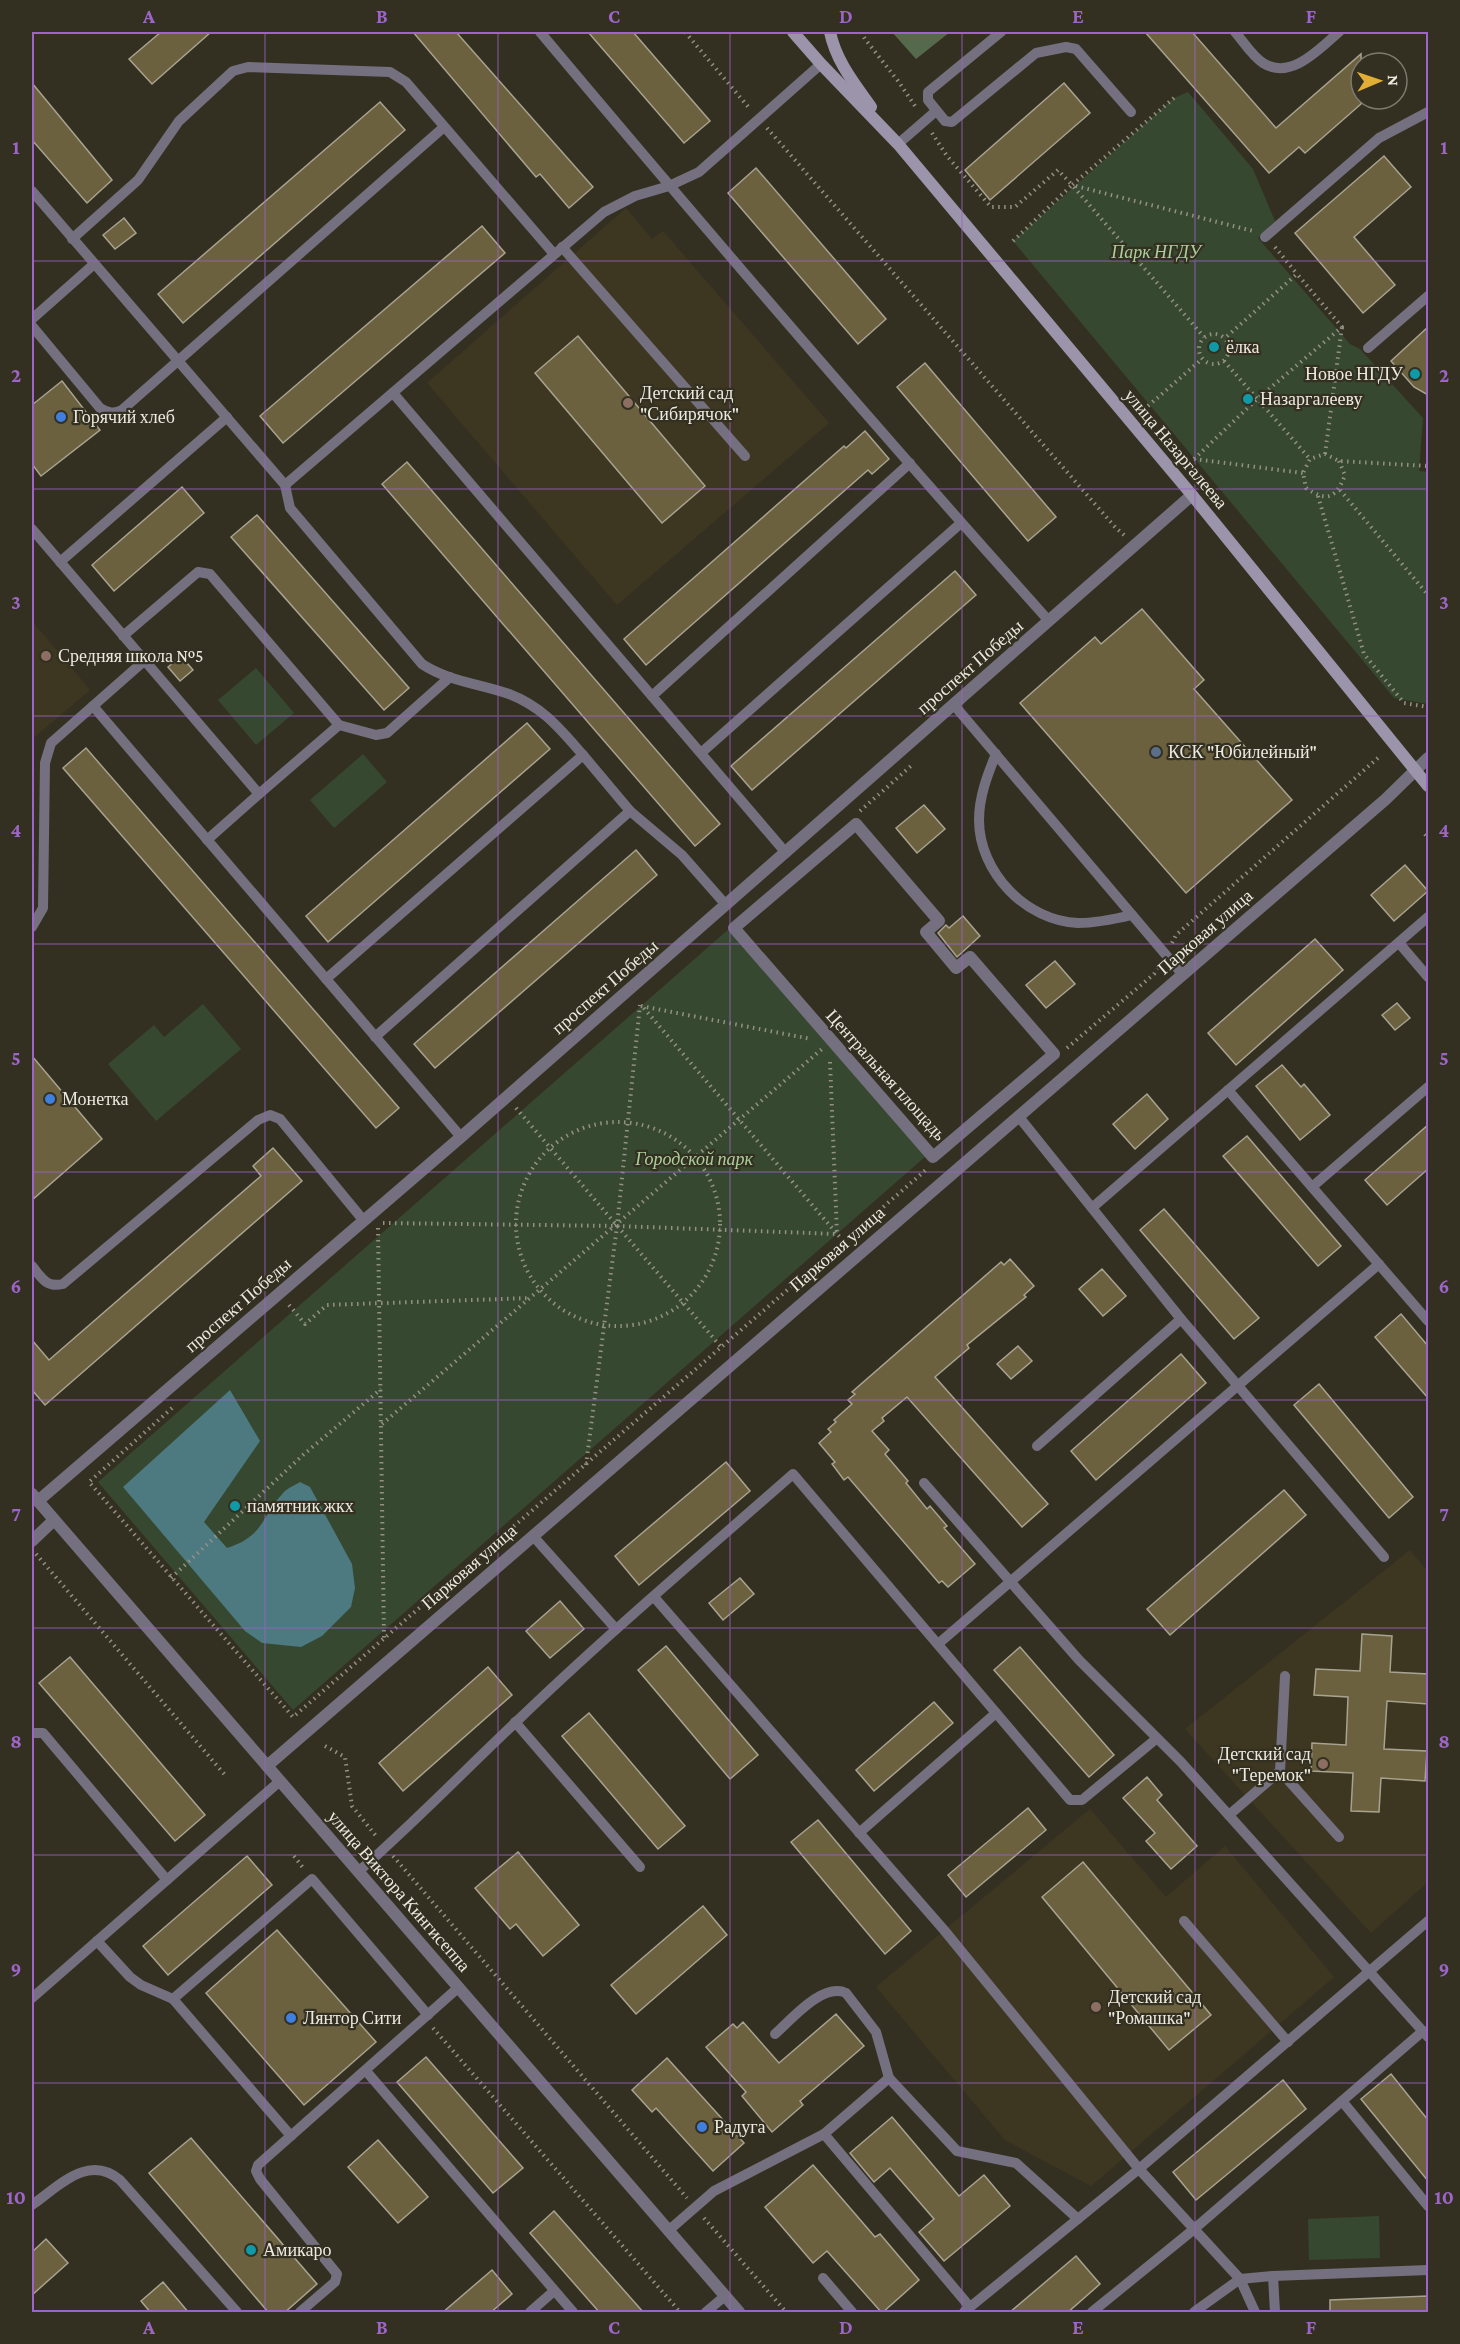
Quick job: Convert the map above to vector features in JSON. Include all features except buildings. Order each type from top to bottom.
[{"type":"main road","points":[[793,32],[895,141]]},
{"type":"main road","points":[[830,32],[836,53],[844,69],[895,141]]},
{"type":"main road","name":"улица Назаргалеева","points":[[895,141],[1191,495],[1428,786]]},
{"type":"street","name":"проспект Победы","points":[[35,1497],[461,1137],[1191,495]]},
{"type":"street","name":"Парковая улица","points":[[267,1766],[1386,799],[1428,758]]},
{"type":"street","name":"Центральная площадь","points":[[856,824],[939,921],[926,932],[956,968],[970,957],[1054,1054],[933,1157],[734,928],[856,824]]},
{"type":"street","name":"улица Виктора Кингисеппа","points":[[35,1497],[739,2313]]},
{"type":"street","points":[[32,1541],[54,1520]]},
{"type":"lane","points":[[540,32],[669,186],[961,523],[1049,621]]},
{"type":"lane","points":[[1001,32],[928,92],[928,100],[945,122],[952,122],[1036,53],[1066,47],[1076,49],[1131,112]]},
{"type":"lane","points":[[1235,32],[1262,62],[1273,67],[1284,68],[1304,61],[1339,32]]},
{"type":"lane","points":[[285,485],[604,212],[620,202],[669,186],[699,172],[821,64]]},
{"type":"lane","points":[[72,239],[138,180],[179,122],[233,71],[248,67],[390,72],[406,82],[444,127],[745,456]]},
{"type":"lane","points":[[895,141],[936,111]]},
{"type":"lane","points":[[1265,237],[1379,138],[1428,112]]},
{"type":"lane","points":[[32,326],[100,408],[106,412],[115,413],[122,410],[444,127]]},
{"type":"lane","points":[[32,191],[93,265],[179,360],[285,485],[290,508],[422,664],[434,672],[512,695],[549,716],[630,811],[682,855],[726,905]]},
{"type":"lane","points":[[32,319],[93,265]]},
{"type":"lane","points":[[1368,348],[1428,296]]},
{"type":"lane","points":[[393,393],[786,853]]},
{"type":"lane","points":[[60,562],[227,417]]},
{"type":"lane","points":[[652,696],[910,463]]},
{"type":"lane","points":[[701,753],[961,523]]},
{"type":"lane","points":[[32,529],[259,794]]},
{"type":"lane","points":[[123,636],[198,572],[210,574],[339,725],[376,735],[387,733],[450,677]]},
{"type":"lane","points":[[32,927],[43,908],[47,752],[51,743],[144,661]]},
{"type":"lane","points":[[954,705],[1183,975]]},
{"type":"lane","points":[[93,706],[461,1137]]},
{"type":"lane","points":[[207,840],[339,725]]},
{"type":"lane","points":[[996,754],[985,783],[980,803],[979,822],[981,842],[987,860],[998,878],[1024,904],[1057,920],[1077,923],[1132,915]]},
{"type":"lane","points":[[326,979],[583,755]]},
{"type":"lane","points":[[375,1037],[630,811]]},
{"type":"lane","points":[[1093,1207],[1428,916]]},
{"type":"lane","points":[[1399,943],[1428,977]]},
{"type":"lane","points":[[1312,1187],[1428,1087]]},
{"type":"lane","points":[[1228,1090],[1428,1321]]},
{"type":"lane","points":[[32,1266],[47,1284],[54,1286],[63,1284],[258,1120],[270,1115],[280,1119],[364,1221]]},
{"type":"lane","points":[[1019,1117],[1181,1319],[1384,1557]]},
{"type":"lane","points":[[938,1644],[1379,1264]]},
{"type":"lane","points":[[1037,1446],[1181,1319]]},
{"type":"lane","points":[[358,1872],[616,1629],[793,1474],[1070,1800],[1082,1800],[1156,1739]]},
{"type":"lane","points":[[924,1483],[1079,1660],[1181,1762],[1426,2034],[1342,2101],[1193,2230],[1092,2313]]},
{"type":"lane","points":[[533,1536],[616,1629]]},
{"type":"lane","points":[[654,1597],[944,1930],[1139,2169],[1240,2279],[1255,2313]]},
{"type":"lane","points":[[1285,1676],[1280,1771],[1339,1837]]},
{"type":"lane","points":[[859,1833],[996,1713]]},
{"type":"lane","points":[[515,1722],[640,1867]]},
{"type":"lane","points":[[32,1733],[43,1733],[167,1880]]},
{"type":"lane","points":[[1229,1815],[1280,1771]]},
{"type":"lane","points":[[32,1998],[280,1781]]},
{"type":"lane","points":[[172,1999],[312,1878],[428,2015]]},
{"type":"lane","points":[[1184,1921],[1288,2042]]},
{"type":"lane","points":[[824,2134],[967,2310],[1139,2169],[1428,1921]]},
{"type":"lane","points":[[97,1941],[130,1977],[141,1985],[172,1999],[291,2136]]},
{"type":"lane","points":[[300,2313],[335,2282],[337,2274],[260,2179],[256,2171],[258,2165],[459,1987]]},
{"type":"lane","points":[[775,2034],[822,1993],[839,1990],[846,1994],[876,2032],[889,2078],[957,2151],[1016,2163],[1078,2218]]},
{"type":"lane","points":[[366,2071],[573,2313]]},
{"type":"lane","points":[[668,2231],[714,2191],[824,2134],[889,2078]]},
{"type":"lane","points":[[1342,2101],[1428,2206]]},
{"type":"lane","points":[[32,2205],[76,2174],[102,2170],[111,2172],[237,2313]]},
{"type":"lane","points":[[1194,2313],[1240,2279],[1428,2270]]},
{"type":"lane","points":[[1273,2276],[1275,2313]]},
{"type":"lane","points":[[823,2278],[852,2313]]},
{"type":"lane","points":[[530,2313],[554,2291]]},
{"type":"lane","points":[[706,2313],[725,2296]]},
{"type":"path","points":[[685,32],[1115,527],[1136,545]]},
{"type":"path","points":[[861,32],[864,39],[898,81],[947,156],[991,207],[1015,207],[1058,170],[1204,337]]},
{"type":"path","points":[[1013,241],[1072,185],[1174,99]]},
{"type":"path","points":[[1072,185],[1262,233],[1342,327],[1325,454]]},
{"type":"path","points":[[1225,338],[1297,274]]},
{"type":"path","points":[[1303,473],[1194,459],[1256,400],[1342,327]]},
{"type":"path","points":[[1216,333],[1225,338],[1230,350],[1224,361],[1213,364],[1202,359],[1199,348],[1204,337],[1216,333]]},
{"type":"path","points":[[1148,406],[1202,359]]},
{"type":"path","points":[[1224,361],[1310,459]]},
{"type":"path","points":[[1339,461],[1345,476],[1340,490],[1330,496],[1318,496],[1306,488],[1303,473],[1310,459],[1325,454],[1339,461],[1428,466]]},
{"type":"path","points":[[1340,490],[1428,595]]},
{"type":"path","points":[[1318,496],[1364,654],[1404,703],[1428,707]]},
{"type":"path","points":[[1059,1055],[1155,974],[1176,935],[1379,757]]},
{"type":"path","points":[[1425,834],[1428,838]]},
{"type":"path","points":[[639,1004],[818,1041]]},
{"type":"path","points":[[639,1004],[844,1241]]},
{"type":"path","points":[[586,1464],[617,1226],[639,1004]]},
{"type":"path","points":[[382,1424],[830,1043]]},
{"type":"path","points":[[830,1055],[837,1234]]},
{"type":"path","points":[[515,1108],[734,1362]]},
{"type":"path","points":[[604,1122],[628,1122],[662,1131],[686,1147],[696,1158],[705,1169],[717,1196],[721,1229],[717,1254],[705,1280],[684,1303],[661,1318],[633,1326],[605,1326],[575,1318],[551,1302],[532,1280],[519,1253],[515,1224],[520,1195],[532,1168],[550,1148],[576,1130],[604,1122]]},
{"type":"path","points":[[89,1482],[293,1717],[930,1167]]},
{"type":"path","points":[[383,1223],[617,1226],[837,1234]]},
{"type":"path","points":[[378,1228],[384,1638]]},
{"type":"path","points":[[289,1305],[305,1324],[327,1305],[532,1298]]},
{"type":"path","points":[[171,1578],[303,1455],[382,1389]]},
{"type":"path","points":[[32,1548],[225,1775]]},
{"type":"path","points":[[325,1746],[345,1757],[351,1806],[786,2313]]},
{"type":"path","points":[[428,2015],[434,2030],[680,2313]]},
{"type":"shaded area","name":"Детский сад \"Сибирячок\"","points":[[626,208],[652,239],[663,231],[829,423],[617,605],[427,383]]},
{"type":"shaded area","name":"Средняя школа №5","points":[[32,621],[90,690],[32,739]]},
{"type":"shaded area","name":"Детский сад \"Теремок\"","points":[[1410,1550],[1428,1572],[1428,1882],[1371,1933],[1185,1729]]},
{"type":"shaded area","name":"Детский сад \"Ромашка\"","points":[[1090,1809],[1166,1897],[1225,1846],[1334,1977],[1091,2186],[1005,2140],[876,1987]]},
{"type":"green space","points":[[892,32],[950,32],[916,59]]},
{"type":"green space","name":"Парк НГДУ","points":[[1188,92],[1253,169],[1275,221],[1258,238],[1350,344],[1360,349],[1423,418],[1419,471],[1428,472],[1428,704],[1394,698],[1013,241],[1174,98]]},
{"type":"green space","points":[[256,668],[294,713],[256,745],[218,700]]},
{"type":"green space","points":[[363,754],[387,782],[334,828],[310,800]]},
{"type":"green space","name":"Городской парк","points":[[730,928],[926,1156],[293,1710],[98,1482]]},
{"type":"green space","points":[[203,1004],[241,1049],[156,1121],[108,1064],[154,1025],[164,1037]]},
{"type":"green space","points":[[1379,2216],[1380,2258],[1309,2260],[1308,2219]]},
{"type":"water","points":[[230,1390],[260,1441],[204,1522],[227,1548],[239,1543],[256,1531],[284,1492],[300,1482],[310,1487],[352,1564],[355,1588],[351,1607],[322,1636],[301,1647],[262,1643],[245,1631],[123,1487]]},
{"type":"place","name":"ёлка","points":[[1214,347]]},
{"type":"place","name":"Новое НГДУ","points":[[1415,374]]},
{"type":"place","name":"Назаргалееву","points":[[1248,399]]},
{"type":"place","name":"Детский сад \"Сибирячок\"","points":[[628,403]]},
{"type":"place","name":"Горячий хлеб","points":[[61,417]]},
{"type":"place","name":"Средняя школа №5","points":[[46,656]]},
{"type":"place","name":"КСК \"Юбилейный\"","points":[[1156,752]]},
{"type":"place","name":"Монетка","points":[[50,1099]]},
{"type":"place","name":"памятник жкх","points":[[235,1506]]},
{"type":"place","name":"Детский сад \"Теремок\"","points":[[1323,1764]]},
{"type":"place","name":"Детский сад \"Ромашка\"","points":[[1096,2007]]},
{"type":"place","name":"Лянтор Сити","points":[[291,2018]]},
{"type":"place","name":"Радуга","points":[[702,2127]]},
{"type":"place","name":"Амикаро","points":[[251,2250]]}]
